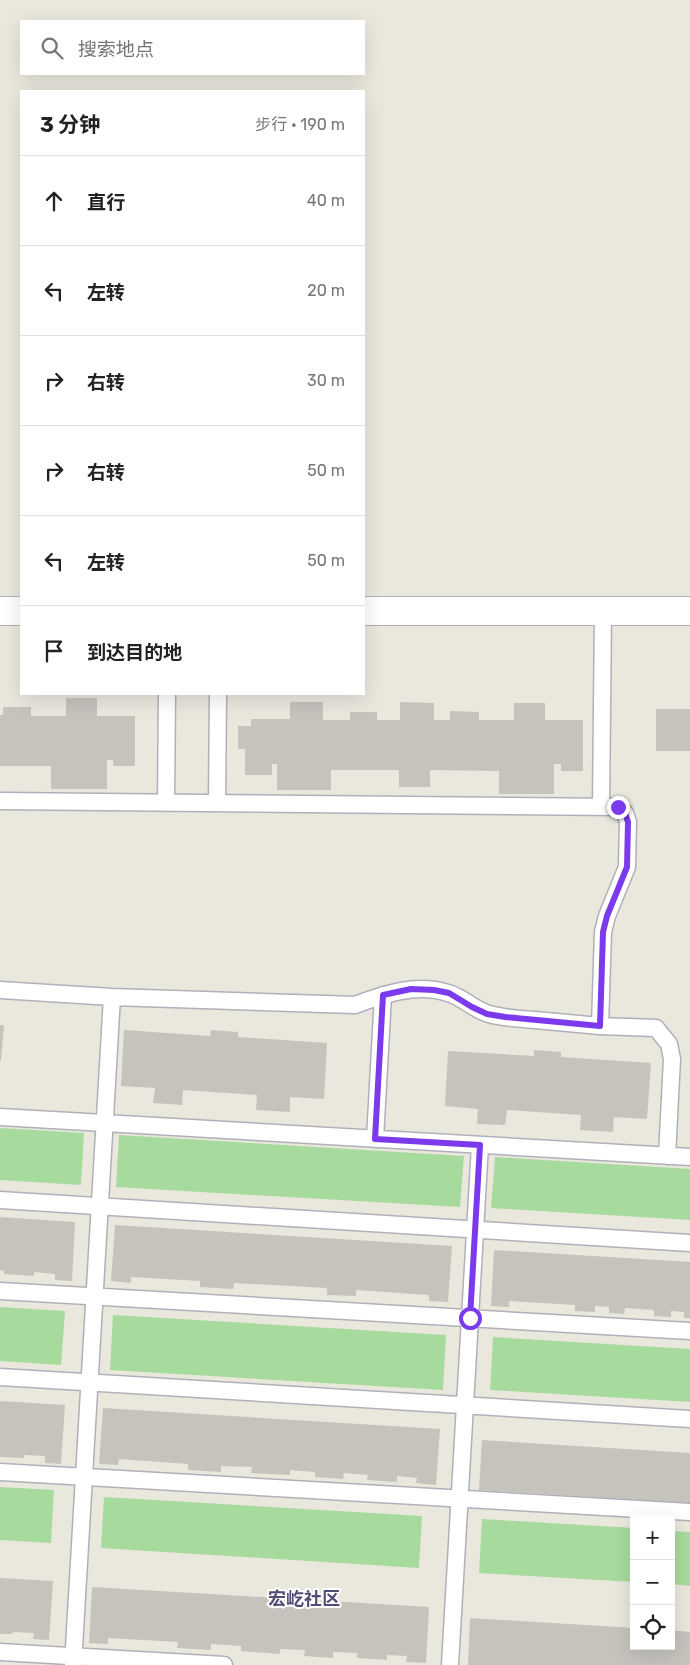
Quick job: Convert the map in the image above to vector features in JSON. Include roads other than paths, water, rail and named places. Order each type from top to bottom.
[{"type":"street","points":[[0,611],[20,611]]},
{"type":"street","points":[[365,611],[690,611]]},
{"type":"lane","points":[[601,806],[603,611]]},
{"type":"lane","points":[[166,802],[167,695]]},
{"type":"lane","points":[[217,803],[218,695]]},
{"type":"lane","points":[[0,801],[618,807],[625,813],[628,822],[627,867],[607,916],[603,932],[600,1026]]},
{"type":"lane","points":[[0,990],[112,997],[354,1005],[383,995],[411,989],[434,990],[449,993],[487,1014],[600,1026],[656,1028],[669,1044],[672,1059],[667,1156]]},
{"type":"lane","points":[[375,1139],[383,995]]},
{"type":"lane","points":[[74,1661],[112,997]]},
{"type":"lane","points":[[0,1117],[690,1157]]},
{"type":"lane","points":[[450,1665],[480,1145]]},
{"type":"lane","points":[[0,1200],[690,1243]]},
{"type":"lane","points":[[0,1290],[690,1331]]},
{"type":"lane","points":[[0,1377],[690,1419]]},
{"type":"lane","points":[[0,1472],[690,1512]]},
{"type":"lane","points":[[0,1652],[74,1661],[224,1665]]},
{"type":"district","name":"宏屹社区","points":[[304,1599]]}]
